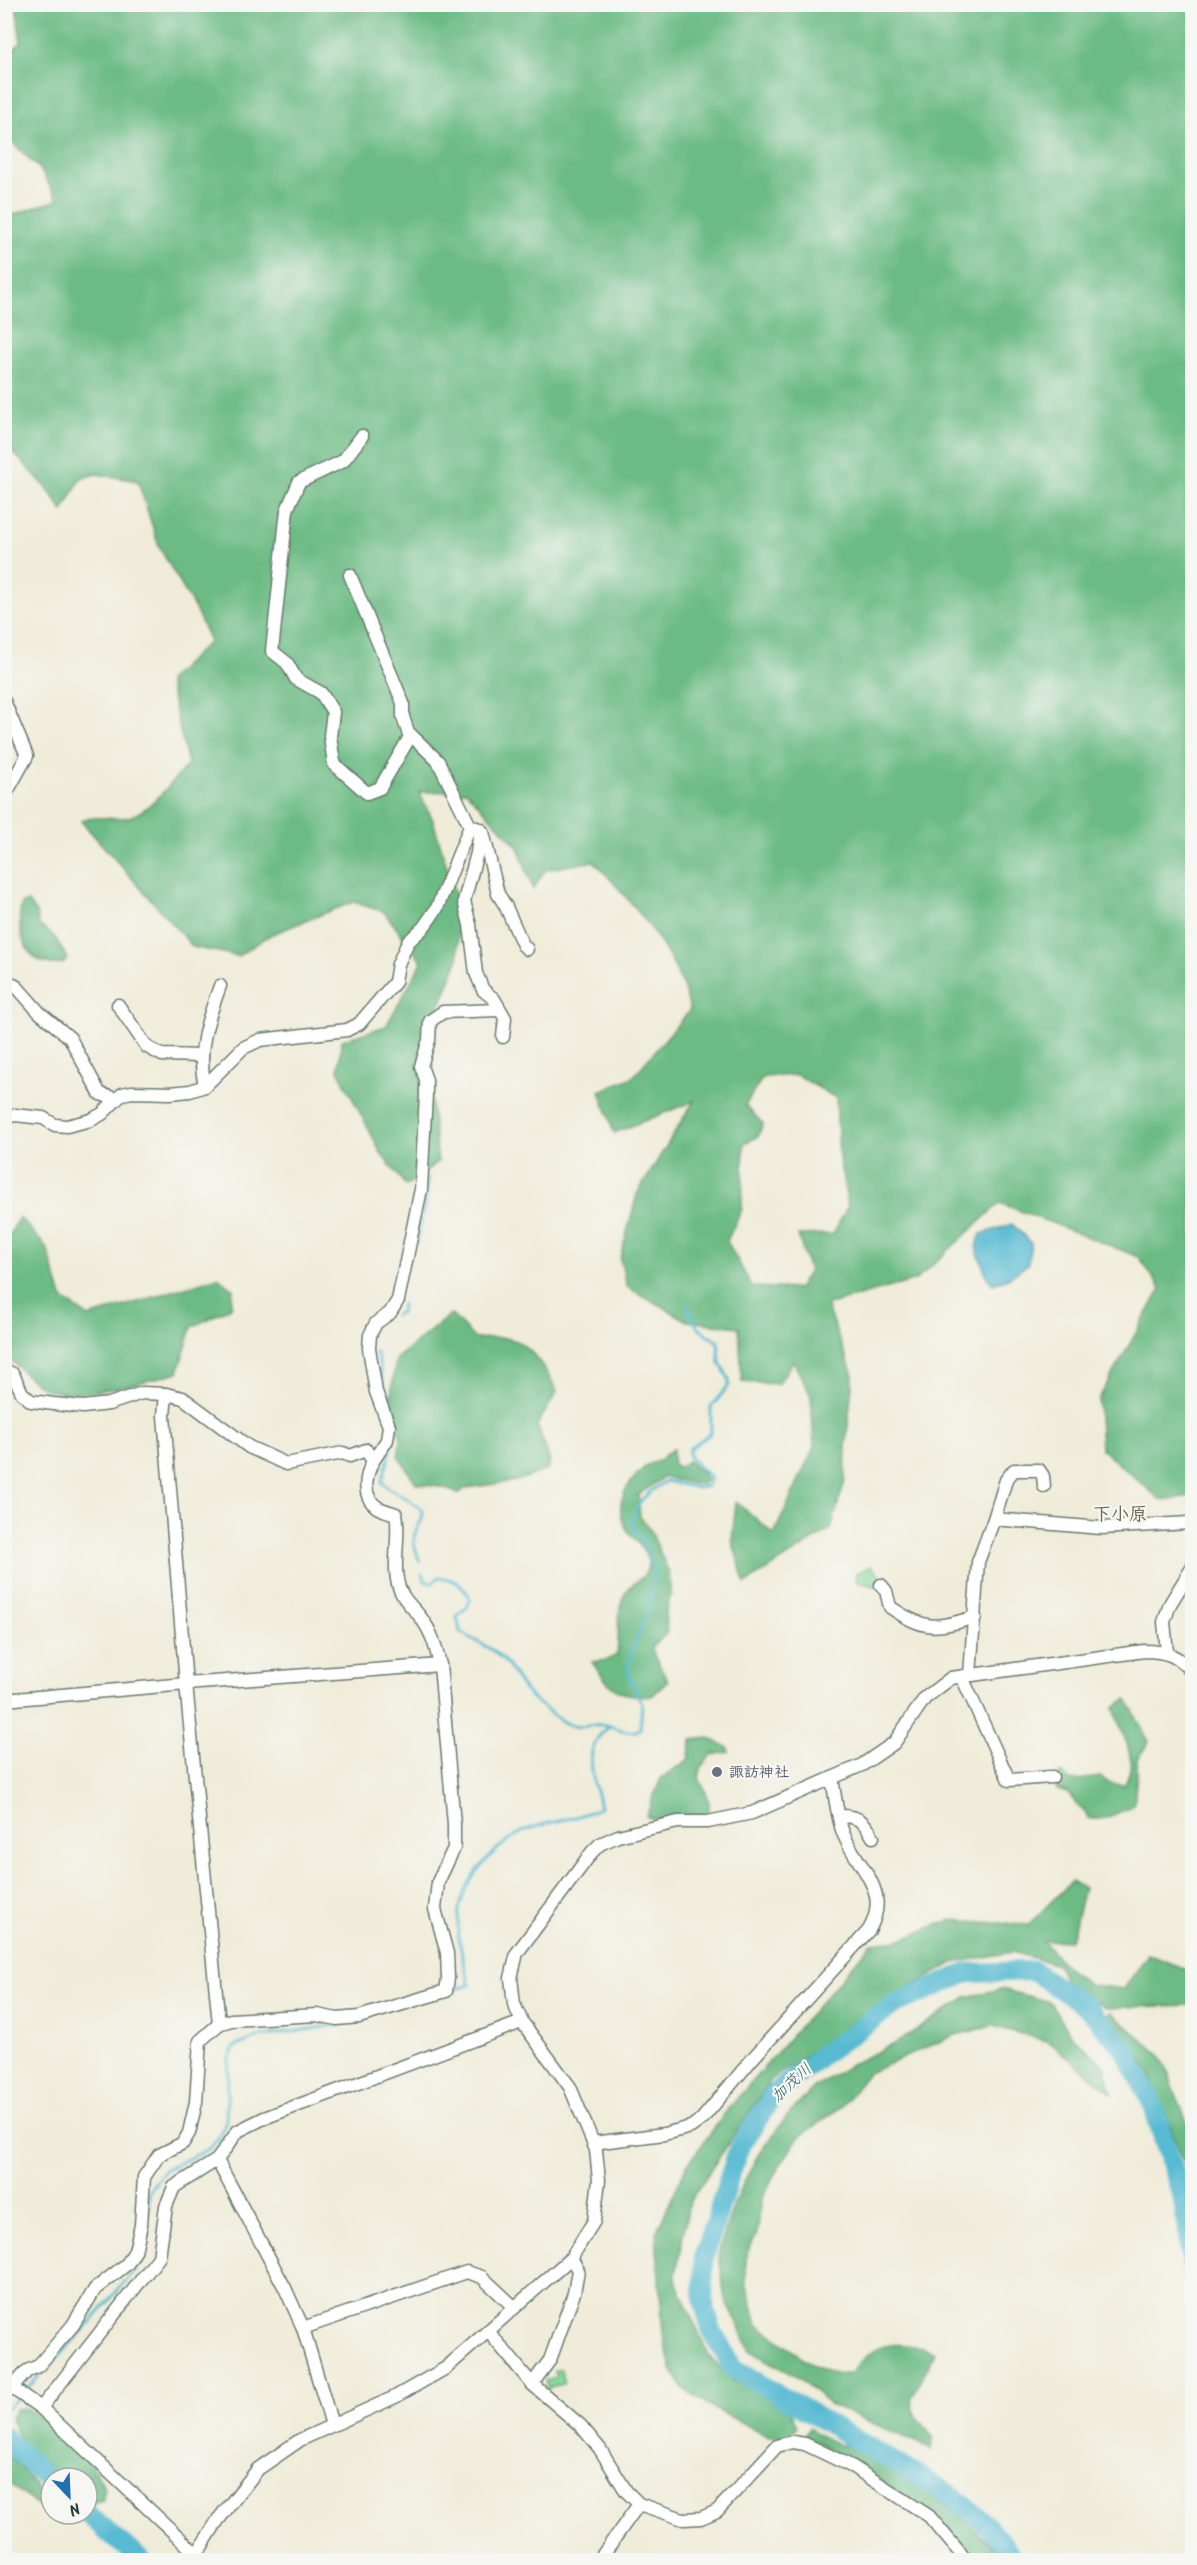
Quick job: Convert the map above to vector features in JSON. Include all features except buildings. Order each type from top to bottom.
[{"type":"street","points":[[362,436],[344,461],[299,482],[287,510],[272,651],[286,663],[296,679],[321,693],[333,712],[330,736],[334,764],[367,793],[380,788],[411,735]]},
{"type":"street","points":[[350,575],[403,703],[403,717],[411,735],[438,761],[475,828],[477,853],[464,901],[470,925],[476,973],[483,990],[495,999],[505,1018],[503,1037]]},
{"type":"street","points":[[4,701],[27,756],[4,797]]},
{"type":"street","points":[[475,828],[484,833],[498,894],[527,949]]},
{"type":"street","points":[[4,1118],[15,1115],[43,1118],[55,1125],[67,1126],[91,1120],[108,1109],[122,1094],[170,1093],[206,1086],[217,1071],[243,1048],[260,1040],[348,1030],[359,1024],[395,981],[398,964],[408,942],[423,928],[437,908],[475,828]]},
{"type":"street","points":[[4,979],[17,987],[39,1012],[70,1038],[100,1094],[117,1100]]},
{"type":"street","points":[[206,1086],[201,1066],[205,1026],[220,986]]},
{"type":"street","points":[[118,1005],[147,1047],[162,1055],[202,1056]]},
{"type":"street","points":[[499,1010],[443,1012],[430,1021],[429,1040],[421,1066],[426,1080],[421,1189],[398,1300],[390,1313],[376,1323],[370,1335],[369,1348],[376,1392],[389,1426],[387,1440],[367,1473],[369,1497],[375,1506],[396,1514],[399,1591],[422,1618],[435,1640],[440,1665],[454,1824],[454,1848],[438,1882],[435,1909],[447,1953],[446,1991],[359,2017],[337,2019],[317,2015],[231,2020],[219,2024],[200,2041],[196,2102],[189,2133],[183,2143],[159,2155],[144,2177],[141,2226],[135,2251],[127,2264],[95,2289],[73,2325],[38,2366],[27,2371],[11,2389],[41,2408],[198,2559],[218,2520],[258,2469],[300,2440],[395,2397],[446,2368],[571,2258],[594,2221],[599,2180],[596,2150],[570,2086],[522,2022],[514,2004],[511,1978],[517,1953],[600,1844],[618,1836],[670,1824],[708,1822],[752,1814],[862,1765],[894,1743],[925,1698],[951,1678],[1144,1651],[1167,1652],[1185,1663],[1192,1673]]},
{"type":"street","points":[[4,1370],[13,1374],[22,1393],[31,1401],[83,1407],[109,1404],[142,1394],[166,1394],[183,1398],[249,1447],[286,1464],[343,1454],[350,1456],[366,1450],[373,1461]]},
{"type":"street","points":[[166,1394],[165,1416],[186,1683],[219,2024]]},
{"type":"street","points":[[1044,1486],[1039,1470],[1014,1470],[1006,1480],[978,1562],[975,1617],[966,1676],[1009,1780],[1052,1777]]},
{"type":"street","points":[[994,1519],[1101,1528],[1190,1523],[1192,1527]]},
{"type":"street","points":[[1167,1652],[1164,1622],[1170,1604],[1192,1568]]},
{"type":"street","points":[[881,1585],[886,1591],[890,1607],[923,1626],[946,1626],[975,1617]]},
{"type":"street","points":[[4,1700],[186,1683],[440,1665]]},
{"type":"street","points":[[593,2143],[664,2134],[691,2127],[702,2119],[753,2058],[869,1930],[878,1915],[876,1887],[861,1867],[843,1832],[832,1778]]},
{"type":"street","points":[[840,1816],[857,1817],[863,1821],[873,1837]]},
{"type":"street","points":[[41,2408],[159,2257],[166,2206],[174,2187],[217,2160],[238,2131],[264,2118],[522,2022]]},
{"type":"street","points":[[217,2160],[285,2288],[303,2328],[332,2425]]},
{"type":"street","points":[[532,2384],[550,2360],[574,2293],[578,2270],[571,2258]]},
{"type":"street","points":[[303,2328],[467,2272],[474,2272],[482,2277],[514,2307]]},
{"type":"street","points":[[488,2331],[532,2384],[581,2426],[600,2449],[626,2491],[639,2505],[683,2519],[701,2518],[717,2511],[777,2446],[792,2442],[805,2444],[853,2467],[928,2516],[966,2560]]},
{"type":"street","points":[[598,2560],[639,2505]]},
{"type":"green space","points":[[16,5],[1192,5],[1192,1496],[1161,1500],[1101,1449],[1098,1400],[1161,1289],[1139,1257],[1000,1203],[916,1280],[826,1305],[853,1375],[845,1481],[831,1529],[745,1584],[732,1540],[736,1502],[774,1534],[814,1447],[811,1396],[793,1361],[778,1384],[742,1382],[739,1327],[688,1321],[627,1287],[620,1259],[637,1194],[694,1101],[614,1133],[600,1091],[633,1077],[690,1010],[684,988],[664,948],[624,894],[594,861],[545,870],[533,889],[518,847],[466,791],[419,792],[433,820],[458,904],[458,960],[436,1015],[429,1081],[438,1162],[406,1186],[382,1155],[338,1070],[342,1040],[386,1026],[422,962],[384,912],[353,902],[270,935],[238,956],[193,947],[81,821],[132,816],[159,797],[188,764],[168,681],[210,641],[194,607],[159,547],[138,481],[97,474],[81,478],[63,511],[46,487],[12,451],[5,454],[5,217],[58,200],[40,169],[5,136],[5,59],[21,42]],"holes":[[[797,1075],[836,1098],[839,1157],[848,1206],[833,1234],[798,1235],[809,1271],[798,1289],[752,1287],[727,1241],[742,1209],[744,1143],[758,1137],[763,1124],[745,1105],[763,1077]]]},
{"type":"green space","points":[[28,902],[36,912],[39,925],[54,936],[67,958],[64,963],[41,962],[26,947],[20,926],[20,914],[22,903]]},
{"type":"green space","points":[[19,1217],[47,1248],[62,1298],[89,1317],[218,1277],[233,1289],[231,1307],[192,1327],[178,1372],[94,1392],[60,1392],[41,1387],[18,1368],[5,1353],[10,1320],[5,1296],[5,1244]]},
{"type":"green space","points":[[451,1314],[475,1339],[505,1338],[525,1346],[549,1376],[557,1392],[537,1425],[550,1461],[547,1470],[516,1481],[466,1488],[458,1494],[446,1488],[416,1483],[398,1456],[401,1438],[390,1404],[396,1359]]},
{"type":"green space","points":[[673,1449],[673,1465],[680,1467],[688,1461],[705,1475],[706,1480],[695,1484],[664,1477],[638,1495],[640,1517],[649,1527],[669,1573],[671,1594],[665,1614],[667,1633],[652,1647],[656,1660],[668,1681],[652,1696],[630,1695],[610,1686],[592,1662],[607,1660],[617,1655],[620,1607],[626,1592],[645,1574],[648,1564],[642,1548],[625,1526],[621,1509],[624,1493],[633,1479],[646,1466]]},
{"type":"green space","points":[[871,1566],[883,1580],[874,1586],[857,1581],[855,1574]]},
{"type":"green space","points":[[1127,1699],[1149,1742],[1137,1759],[1135,1800],[1132,1806],[1108,1817],[1088,1818],[1068,1793],[1057,1790],[1057,1779],[1061,1773],[1070,1781],[1101,1777],[1109,1783],[1124,1785],[1129,1775],[1130,1756],[1114,1707]]},
{"type":"green space","points":[[708,1738],[727,1747],[729,1752],[711,1755],[701,1768],[699,1778],[709,1802],[706,1818],[653,1819],[646,1816],[661,1778],[688,1760],[692,1740]]},
{"type":"green space","points":[[1071,1882],[1084,1888],[1071,1940],[1043,1941],[1066,1967],[1090,1985],[1124,1989],[1148,1954],[1192,1972],[1192,2005],[1106,2008],[1066,1983],[1058,1965],[1012,1952],[953,1963],[867,2012],[771,2080],[689,2202],[675,2279],[709,2356],[734,2381],[766,2392],[788,2408],[797,2426],[788,2437],[768,2436],[707,2405],[684,2389],[671,2369],[663,2334],[656,2233],[687,2165],[729,2108],[872,1943],[898,1940],[951,1920],[1028,1925]]},
{"type":"green space","points":[[1001,1989],[1050,2002],[1070,2034],[1105,2066],[1112,2093],[1047,2041],[993,2026],[955,2035],[868,2073],[841,2107],[798,2138],[777,2170],[762,2199],[757,2233],[746,2255],[746,2282],[757,2324],[814,2366],[834,2374],[851,2374],[869,2354],[888,2345],[909,2345],[935,2352],[911,2400],[913,2411],[933,2437],[932,2449],[829,2404],[802,2380],[750,2351],[724,2295],[719,2251],[735,2201],[758,2155],[785,2119],[813,2088],[852,2064],[898,2042],[966,1997]]},
{"type":"green space","points":[[1111,2012],[1162,2057],[1192,2136],[1192,2198],[1186,2168],[1149,2072],[1140,2057],[1104,2017]]},
{"type":"green space","points":[[561,2369],[565,2383],[548,2389],[545,2381],[556,2378],[554,2371]]},
{"type":"green space","points":[[26,2408],[46,2422],[82,2454],[91,2466],[45,2466],[14,2427],[11,2418],[16,2409]]},
{"type":"green space","points":[[809,2428],[830,2441],[864,2451],[898,2470],[959,2516],[977,2532],[1001,2560],[971,2560],[930,2513],[805,2435]]},
{"type":"green space","points":[[4,2452],[24,2471],[35,2486],[39,2492],[39,2507],[5,2480]]},
{"type":"green space","points":[[99,2477],[104,2488],[103,2500],[99,2501]]},
{"type":"water","points":[[1012,1224],[1031,1243],[1028,1264],[1010,1277],[993,1284],[987,1277],[976,1247],[981,1234]]},
{"type":"waterway","points":[[416,1242],[428,1179]]},
{"type":"waterway","points":[[395,1315],[401,1312],[402,1304]]},
{"type":"waterway","points":[[449,1991],[470,1985],[460,1946],[458,1922],[459,1908],[478,1870],[499,1848],[522,1832],[540,1825],[580,1816],[600,1807],[591,1763],[595,1744],[610,1726],[629,1731],[640,1729],[642,1704],[628,1672],[629,1659],[649,1607],[655,1572],[642,1539],[631,1523],[643,1498],[666,1481],[698,1488],[707,1486],[710,1477],[689,1457],[689,1449],[711,1433],[711,1407],[729,1385],[729,1379],[720,1363],[718,1342],[698,1328],[686,1304]]},
{"type":"waterway","points":[[375,1351],[395,1419],[394,1437],[382,1482],[423,1511],[414,1537],[420,1562]]},
{"type":"waterway","points":[[423,1574],[425,1581],[432,1583],[439,1577],[445,1578],[458,1583],[464,1589],[470,1599],[467,1607],[457,1616],[460,1632],[498,1655],[509,1667],[519,1684],[539,1703],[571,1726],[610,1726]]},
{"type":"waterway","name":"加茂川","points":[[1015,2560],[987,2525],[951,2495],[733,2368],[711,2329],[703,2300],[704,2257],[738,2150],[774,2094],[823,2054],[895,2004],[967,1973],[1033,1971],[1087,2007],[1125,2050],[1152,2103],[1183,2200],[1192,2266]]},
{"type":"waterway","points":[[24,2392],[91,2322],[142,2262],[150,2189],[166,2169],[209,2149],[219,2137],[226,2121],[229,2059],[234,2047],[258,2037],[339,2025]]},
{"type":"waterway","points":[[4,2411],[19,2397]]},
{"type":"waterway","name":"加茂川","points":[[4,2436],[39,2471]]},
{"type":"waterway","name":"加茂川","points":[[99,2524],[141,2560]]},
{"type":"place","name":"諏訪神社","points":[[717,1772]]},
{"type":"district","name":"下小原","points":[[1120,1514]]}]
